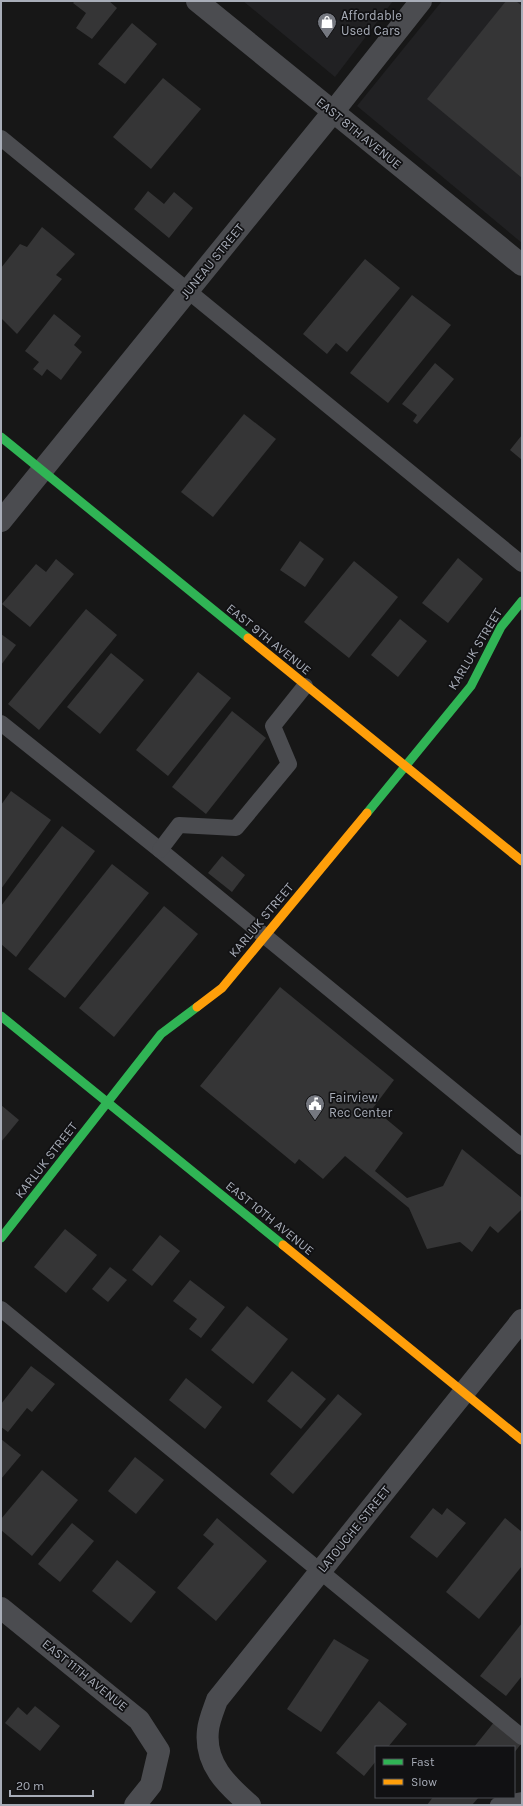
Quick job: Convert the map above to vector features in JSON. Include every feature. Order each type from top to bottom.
[{"type":"street","name":"EAST 8TH AVENUE","points":[[196,1],[522,266]]},
{"type":"street","name":"JUNEAU STREET","points":[[1,520],[333,112],[421,1]]},
{"type":"street","name":"EAST 9TH AVENUE","points":[[1,437],[305,686],[522,861]]},
{"type":"street","name":"KARLUK STREET","points":[[1,1238],[161,1034],[222,988],[405,766],[470,686],[501,627],[522,601]]},
{"type":"street","name":"EAST 10TH AVENUE","points":[[1,1016],[522,1440]]},
{"type":"street","name":"LATOUCHE STREET","points":[[250,1805],[226,1784],[215,1768],[209,1747],[208,1730],[217,1700],[522,1320]]},
{"type":"street","name":"EAST 11TH AVENUE","points":[[1,1609],[139,1720],[159,1751],[151,1785],[135,1805]]},
{"type":"lane","points":[[1,138],[522,564]]},
{"type":"lane","points":[[160,850],[179,825],[236,828],[288,764],[273,726],[305,686]]},
{"type":"lane","points":[[1,723],[160,850],[522,1147]]},
{"type":"lane","points":[[1,1309],[522,1737]]},
{"type":"lane","points":[[498,1805],[522,1800]]},
{"type":"shaded area","name":"Affordable Used Cars","points":[[243,1],[393,1],[335,77]]},
{"type":"shaded area","points":[[442,1],[522,1],[522,243],[357,106]]},
{"type":"building","points":[[75,1],[109,1],[117,8],[92,39],[76,28],[86,13],[73,3]]},
{"type":"building","points":[[506,1],[516,1],[522,6],[522,178],[427,99]]},
{"type":"building","points":[[132,23],[157,44],[125,84],[98,64]]},
{"type":"building","points":[[163,78],[201,109],[151,169],[113,137]]},
{"type":"building","points":[[148,191],[164,204],[174,192],[193,208],[169,238],[134,209]]},
{"type":"building","points":[[42,227],[75,254],[56,275],[62,279],[17,334],[1,318],[1,268],[20,244],[27,247]]},
{"type":"building","points":[[365,259],[400,288],[347,352],[336,343],[327,354],[303,334]]},
{"type":"building","points":[[412,295],[451,325],[388,403],[350,373]]},
{"type":"building","points":[[54,314],[81,336],[74,345],[82,352],[61,380],[47,369],[42,376],[33,369],[39,362],[25,351]]},
{"type":"building","points":[[435,363],[454,379],[417,424],[413,421],[417,415],[402,404]]},
{"type":"building","points":[[244,414],[276,439],[213,517],[181,492]]},
{"type":"building","points":[[522,435],[522,460],[510,450]]},
{"type":"building","points":[[300,541],[324,559],[305,587],[280,570]]},
{"type":"building","points":[[458,558],[483,579],[448,623],[422,603]]},
{"type":"building","points":[[56,559],[74,574],[30,627],[2,604],[36,564],[46,572]]},
{"type":"building","points":[[354,561],[398,597],[349,658],[304,622]]},
{"type":"building","points":[[86,609],[117,635],[39,730],[8,704]]},
{"type":"building","points":[[400,619],[427,641],[398,677],[371,655]]},
{"type":"building","points":[[1,634],[16,645],[1,665]]},
{"type":"building","points":[[111,653],[144,680],[100,734],[67,707]]},
{"type":"building","points":[[198,672],[231,698],[168,776],[136,750]]},
{"type":"building","points":[[232,711],[266,738],[206,814],[172,787]]},
{"type":"building","points":[[11,791],[51,820],[1,889],[1,805]]},
{"type":"building","points":[[62,826],[95,851],[16,957],[1,944],[1,906]]},
{"type":"building","points":[[222,856],[245,875],[232,892],[208,873]]},
{"type":"building","points":[[112,864],[149,893],[65,998],[28,969]]},
{"type":"building","points":[[164,906],[198,934],[114,1037],[79,1008]]},
{"type":"building","name":"Fairview Rec Center","points":[[280,987],[394,1080],[373,1108],[403,1133],[375,1171],[407,1198],[443,1186],[462,1149],[522,1198],[522,1209],[498,1233],[490,1226],[472,1252],[460,1242],[427,1249],[409,1208],[345,1156],[323,1179],[299,1159],[295,1164],[200,1086]]},
{"type":"building","points":[[1,1105],[19,1120],[1,1142]]},
{"type":"building","points":[[65,1229],[97,1255],[66,1293],[34,1267]]},
{"type":"building","points":[[160,1235],[180,1251],[152,1286],[132,1270]]},
{"type":"building","points":[[110,1267],[127,1280],[108,1302],[92,1289]]},
{"type":"building","points":[[190,1280],[225,1307],[201,1338],[189,1329],[197,1319],[173,1301]]},
{"type":"building","points":[[247,1306],[288,1339],[253,1384],[211,1350]]},
{"type":"building","points":[[31,1366],[55,1384],[32,1412],[27,1408],[8,1432],[1,1427],[1,1404]]},
{"type":"building","points":[[292,1371],[326,1399],[301,1429],[267,1401]]},
{"type":"building","points":[[186,1378],[222,1407],[205,1429],[169,1400]]},
{"type":"building","points":[[338,1394],[362,1414],[293,1494],[270,1474]]},
{"type":"building","points":[[1,1439],[21,1455],[1,1479]]},
{"type":"building","points":[[135,1457],[164,1480],[136,1514],[108,1491]]},
{"type":"building","points":[[42,1470],[78,1500],[32,1556],[1,1530],[1,1519]]},
{"type":"building","points":[[433,1508],[442,1515],[447,1508],[466,1523],[437,1558],[410,1537]]},
{"type":"building","points":[[217,1518],[267,1561],[216,1621],[177,1588],[214,1544],[203,1535]]},
{"type":"building","points":[[505,1518],[522,1532],[522,1566],[479,1619],[446,1592]]},
{"type":"building","points":[[72,1523],[94,1541],[60,1582],[38,1564]]},
{"type":"building","points":[[117,1560],[156,1592],[131,1623],[92,1591]]},
{"type":"building","points":[[522,1623],[522,1676],[506,1696],[480,1676]]},
{"type":"building","points":[[334,1639],[369,1660],[321,1732],[287,1709]]},
{"type":"building","points":[[379,1701],[407,1724],[389,1746],[375,1746],[375,1762],[364,1776],[336,1753]]},
{"type":"building","points":[[35,1706],[60,1726],[40,1751],[5,1723],[18,1707],[27,1715]]},
{"type":"building","points":[[495,1721],[521,1744],[515,1752],[515,1746],[475,1746]]},
{"type":"building","points":[[432,1798],[478,1798],[472,1805],[427,1805]]},
{"type":"traffic: fast","points":[[1,437],[248,638]]},
{"type":"traffic: fast","points":[[367,813],[471,686],[501,627],[522,601]]},
{"type":"traffic: fast","points":[[1,1238],[161,1034],[197,1007]]},
{"type":"traffic: fast","points":[[1,1016],[283,1245]]},
{"type":"traffic: slow","points":[[248,638],[522,861]]},
{"type":"traffic: slow","points":[[197,1007],[222,988],[367,813]]},
{"type":"traffic: slow","points":[[283,1245],[522,1440]]},
{"type":"place","name":"Affordable Used Cars","points":[[327,39]]},
{"type":"place","name":"Fairview Rec Center","points":[[315,1121]]}]
